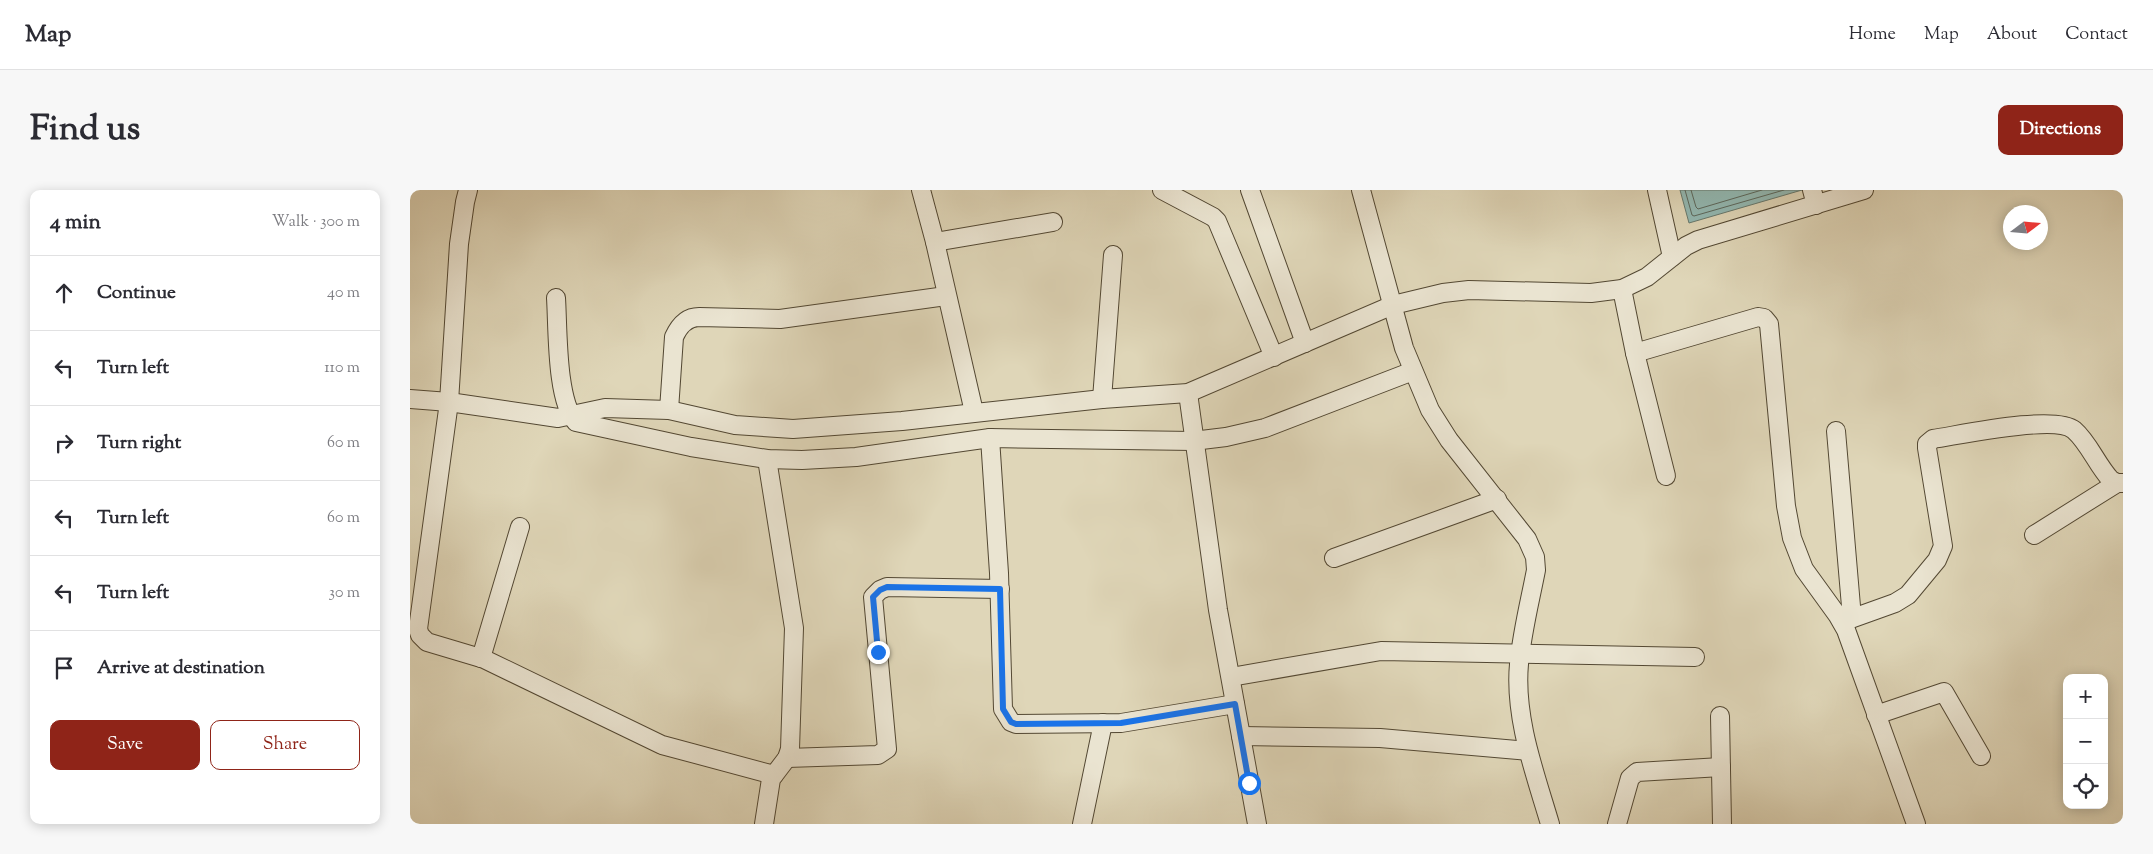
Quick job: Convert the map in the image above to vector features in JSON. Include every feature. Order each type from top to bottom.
[{"type":"street","points":[[468,190],[459,244],[449,402],[418,628],[420,635],[428,642],[481,658],[662,745],[774,775]]},
{"type":"street","points":[[921,190],[935,242],[974,412]]},
{"type":"street","points":[[1162,190],[1213,217],[1217,221],[1274,356]]},
{"type":"street","points":[[1250,190],[1305,343]]},
{"type":"street","points":[[1361,190],[1404,348],[1430,410],[1450,440],[1527,539],[1535,557],[1536,570],[1519,665],[1521,703],[1528,751],[1550,824]]},
{"type":"street","points":[[1657,190],[1672,257]]},
{"type":"street","points":[[410,399],[449,402],[558,418],[605,408],[669,410],[741,426],[793,429],[902,421],[1102,399],[1188,393],[1392,306],[1443,293],[1469,290],[1591,292],[1622,289],[1634,285],[1647,277],[1686,246],[1709,236],[1814,197],[1864,190]]},
{"type":"street","points":[[935,242],[1053,222]]},
{"type":"street","points":[[1102,399],[1113,255]]},
{"type":"street","points":[[1622,289],[1666,476]]},
{"type":"street","points":[[669,410],[674,337],[679,327],[689,319],[699,317],[780,319],[946,296]]},
{"type":"street","points":[[556,298],[563,395],[570,416],[579,423],[691,447],[767,458],[802,460],[856,457],[990,438],[1192,426],[1226,437],[1265,428],[1413,371]]},
{"type":"street","points":[[1634,346],[1758,316],[1764,318],[1768,324],[1786,506],[1792,538],[1804,569],[1847,620]]},
{"type":"street","points":[[1188,393],[1218,610],[1257,824]]},
{"type":"street","points":[[1847,620],[1895,602],[1908,594],[1942,552],[1943,546],[1927,448],[1927,444],[1933,439],[2021,426],[2061,424],[2074,431],[2107,476],[2120,483]]},
{"type":"street","points":[[1836,431],[1847,620],[1876,715],[1916,824]]},
{"type":"street","points":[[990,438],[1000,589],[1003,709],[1011,722],[1016,724],[1121,723],[1235,704]]},
{"type":"street","points":[[764,824],[770,783],[788,758],[790,749],[794,628],[767,458]]},
{"type":"street","points":[[2034,535],[2120,483]]},
{"type":"street","points":[[1334,558],[1497,499]]},
{"type":"street","points":[[481,658],[520,527]]},
{"type":"street","points":[[788,758],[878,755],[887,750],[873,597],[880,590],[887,587],[1000,589]]},
{"type":"street","points":[[1231,677],[1381,651],[1695,657]]},
{"type":"street","points":[[1876,715],[1944,692],[1981,756]]},
{"type":"street","points":[[1720,716],[1722,824]]},
{"type":"street","points":[[1082,824],[1103,723]]},
{"type":"street","points":[[1241,736],[1380,738],[1528,751]]},
{"type":"street","points":[[1617,824],[1630,778],[1637,772],[1721,767]]},
{"type":"water","points":[[1680,190],[1802,190],[1689,223]]},
{"type":"route","points":[[878,652],[873,597],[880,590],[887,587],[1000,589],[1003,709],[1011,722],[1016,724],[1121,723],[1235,704],[1249,783]]}]
